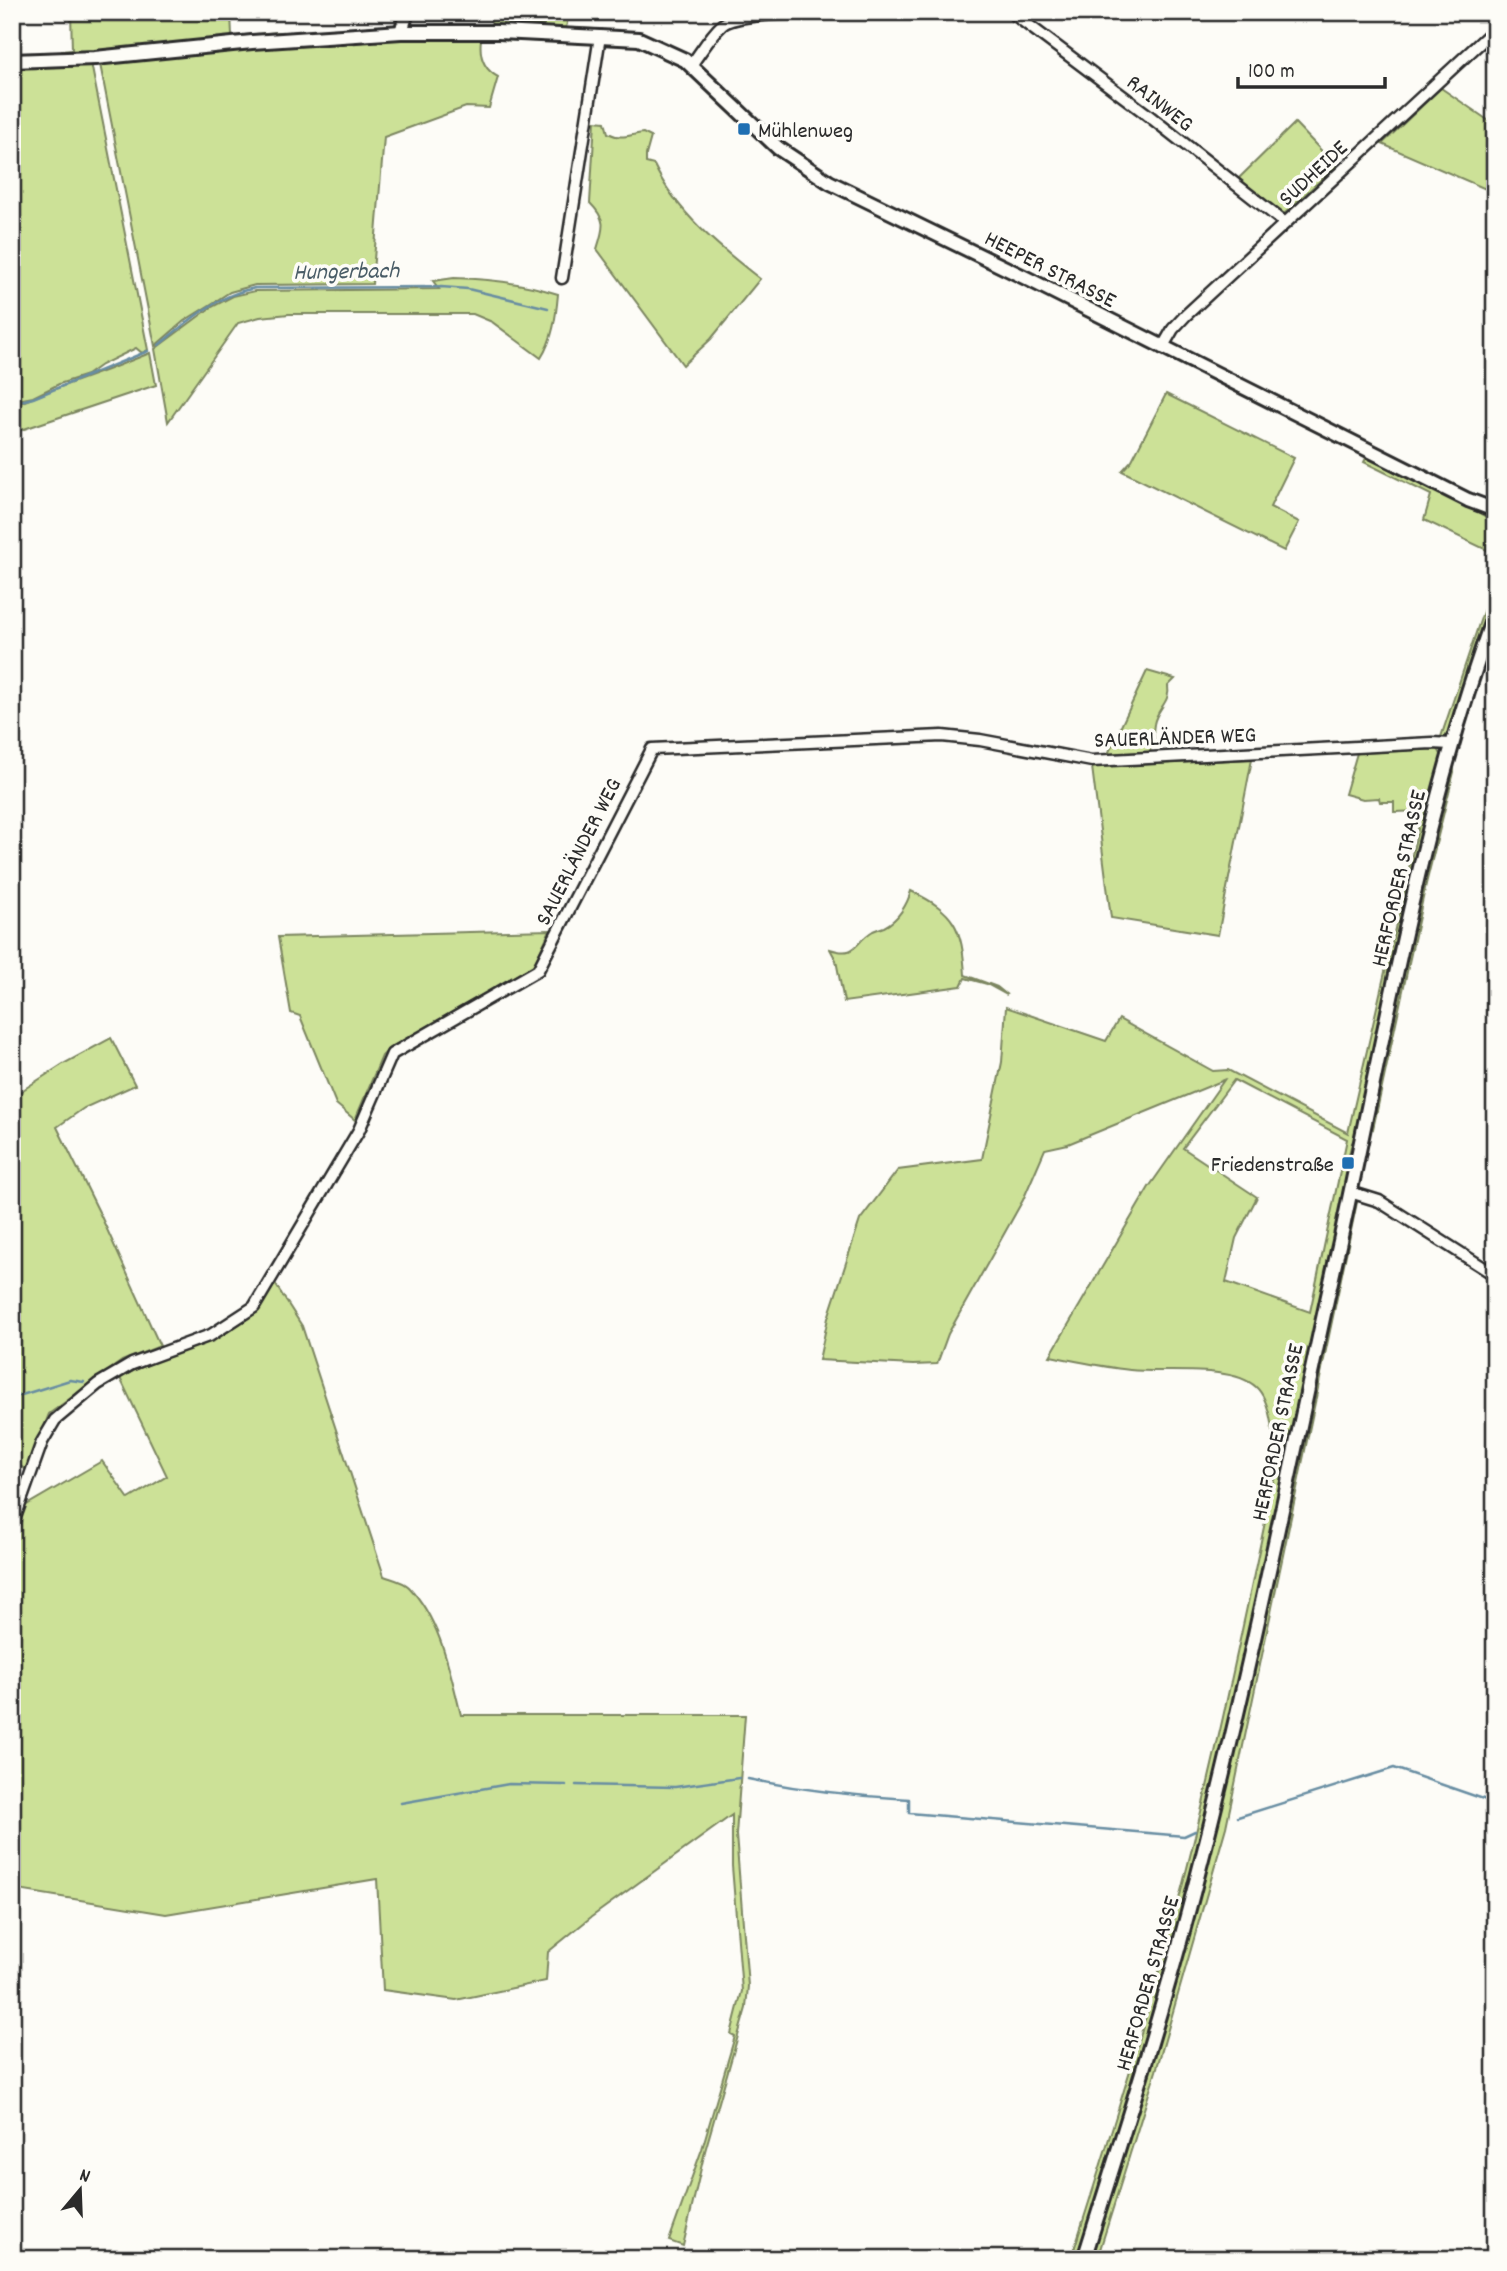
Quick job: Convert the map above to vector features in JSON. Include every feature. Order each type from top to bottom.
[{"type":"street","points":[[401,32],[407,12]]},
{"type":"street","points":[[691,65],[727,22],[765,14],[830,12]]},
{"type":"street","name":"RAINWEG","points":[[1011,12],[1285,223]]},
{"type":"street","name":"SUDHEIDE","points":[[1162,348],[1180,321],[1495,29]]},
{"type":"street","name":"HEEPER STRASSE","points":[[12,61],[95,58],[252,42],[401,32],[639,39],[675,54],[691,65],[778,148],[816,175],[1468,500],[1495,510]]},
{"type":"street","points":[[562,278],[600,36]]},
{"type":"street","name":"HEEPER STRASSE","points":[[1468,500],[1495,519]]},
{"type":"street","name":"HERFORDER STRASSE","points":[[1084,2259],[1162,2012],[1199,1871],[1242,1689],[1425,845],[1451,744],[1495,612]]},
{"type":"street","name":"SAUERLÄNDER WEG","points":[[12,1526],[42,1442],[55,1420],[98,1384],[132,1364],[211,1335],[254,1307],[359,1130],[392,1054],[538,970],[652,749],[942,736],[980,740],[1092,761],[1451,744]]},
{"type":"street","points":[[1350,1192],[1379,1201],[1495,1275]]},
{"type":"green space","points":[[71,12],[231,12],[232,36],[281,32],[279,36],[104,53],[62,53],[72,50]]},
{"type":"green space","points":[[492,12],[569,12],[566,28],[592,29],[418,28],[415,25],[491,25]]},
{"type":"green space","points":[[415,36],[594,41],[594,44],[481,39],[483,61],[498,77],[489,108],[466,107],[384,137],[372,284],[255,285],[230,292],[184,321],[155,346],[100,64],[103,60]]},
{"type":"green space","points":[[91,63],[148,350],[142,353],[136,348],[87,375],[59,384],[33,397],[12,401],[12,65]]},
{"type":"green space","points":[[1441,88],[1495,125],[1495,193],[1382,144]]},
{"type":"green space","points":[[595,121],[605,122],[608,133],[613,135],[643,133],[651,137],[646,163],[654,165],[674,199],[700,228],[760,279],[711,339],[683,365],[597,249],[602,219],[590,203]]},
{"type":"green space","points":[[1295,123],[1336,166],[1283,215],[1237,180]]},
{"type":"green space","points":[[454,278],[507,282],[558,294],[553,328],[541,358],[492,322],[473,314],[289,314],[260,317],[238,323],[168,422],[155,349],[210,308],[233,296],[255,291],[439,289],[433,281]]},
{"type":"green space","points":[[150,353],[156,385],[12,433],[12,405]]},
{"type":"green space","points":[[1166,394],[1294,458],[1270,507],[1299,522],[1284,551],[1122,471],[1132,460]]},
{"type":"green space","points":[[1367,456],[1495,522],[1495,554],[1424,520],[1431,495],[1364,462]]},
{"type":"green space","points":[[1495,576],[1495,588],[1486,608],[1478,644],[1449,733],[1440,740]]},
{"type":"green space","points":[[1147,671],[1175,679],[1168,686],[1167,696],[1156,718],[1152,747],[1149,752],[1108,754]]},
{"type":"green space","points":[[1438,749],[1442,756],[1418,852],[1354,1144],[1352,1143],[1346,1166],[1349,1169],[1217,1781],[1180,1927],[1079,2259],[1071,2259],[1141,2034],[1193,1846],[1275,1475],[1270,1416],[1262,1394],[1245,1380],[1231,1375],[1196,1371],[1130,1370],[1050,1356],[1149,1187],[1224,1080],[1068,1144],[1045,1149],[1023,1200],[948,1334],[937,1364],[819,1360],[828,1318],[860,1220],[898,1170],[982,1159],[1002,1062],[1006,1007],[1106,1041],[1119,1019],[1213,1071],[1228,1070],[1348,1133],[1422,811],[1394,812],[1394,802],[1380,802],[1379,798],[1363,799],[1345,794],[1357,753]],"holes":[[[1234,1080],[1347,1139],[1310,1312],[1226,1282],[1236,1238],[1257,1197],[1183,1148]]]},
{"type":"green space","points":[[1453,754],[1454,772],[1426,884],[1373,1129],[1368,1126],[1413,915]]},
{"type":"green space","points":[[1252,759],[1218,935],[1111,918],[1092,767]]},
{"type":"green space","points":[[911,891],[938,906],[953,923],[964,958],[965,975],[997,987],[1007,995],[987,984],[965,978],[961,986],[844,1002],[836,960],[830,949],[846,952],[851,950],[867,935],[889,924],[901,912]]},
{"type":"green space","points":[[550,930],[534,965],[390,1048],[382,1056],[355,1120],[336,1104],[300,1016],[291,1013],[278,937]]},
{"type":"green space","points":[[111,1038],[135,1085],[84,1108],[57,1127],[160,1346],[122,1361],[49,1414],[27,1470],[12,1462],[12,1130],[18,1121],[12,1097],[63,1064]]},
{"type":"green space","points":[[1357,1202],[1226,1827],[1156,2071],[1097,2259],[1089,2259],[1138,2103],[1351,1206]]},
{"type":"green space","points":[[274,1282],[302,1326],[384,1576],[409,1587],[429,1615],[443,1648],[461,1715],[745,1715],[736,1835],[748,1986],[746,2008],[705,2151],[683,2246],[669,2241],[702,2149],[735,2036],[731,2034],[742,1991],[732,1866],[732,1815],[590,1918],[548,1952],[546,1981],[456,2000],[383,1990],[377,1879],[166,1914],[12,1889],[12,1540],[25,1506],[102,1461],[129,1499],[167,1476],[120,1378],[225,1333],[244,1321],[260,1304]]},
{"type":"waterway","name":"Hungerbach","points":[[159,345],[192,318],[216,303],[228,296],[255,288],[441,287],[468,289],[548,308]]},
{"type":"waterway","name":"Hungerbach","points":[[12,403],[33,398],[148,351]]},
{"type":"waterway","points":[[12,1398],[70,1380],[84,1382]]},
{"type":"waterway","points":[[1238,1817],[1394,1768],[1495,1803]]},
{"type":"waterway","points":[[576,1785],[675,1787],[739,1778]]},
{"type":"waterway","points":[[748,1779],[828,1792],[909,1799],[909,1813],[1184,1836],[1195,1831]]},
{"type":"waterway","points":[[401,1803],[509,1784],[566,1785]]},
{"type":"place","name":"Mühlenweg","points":[[744,129]]},
{"type":"place","name":"Friedenstraße","points":[[1348,1163]]}]
